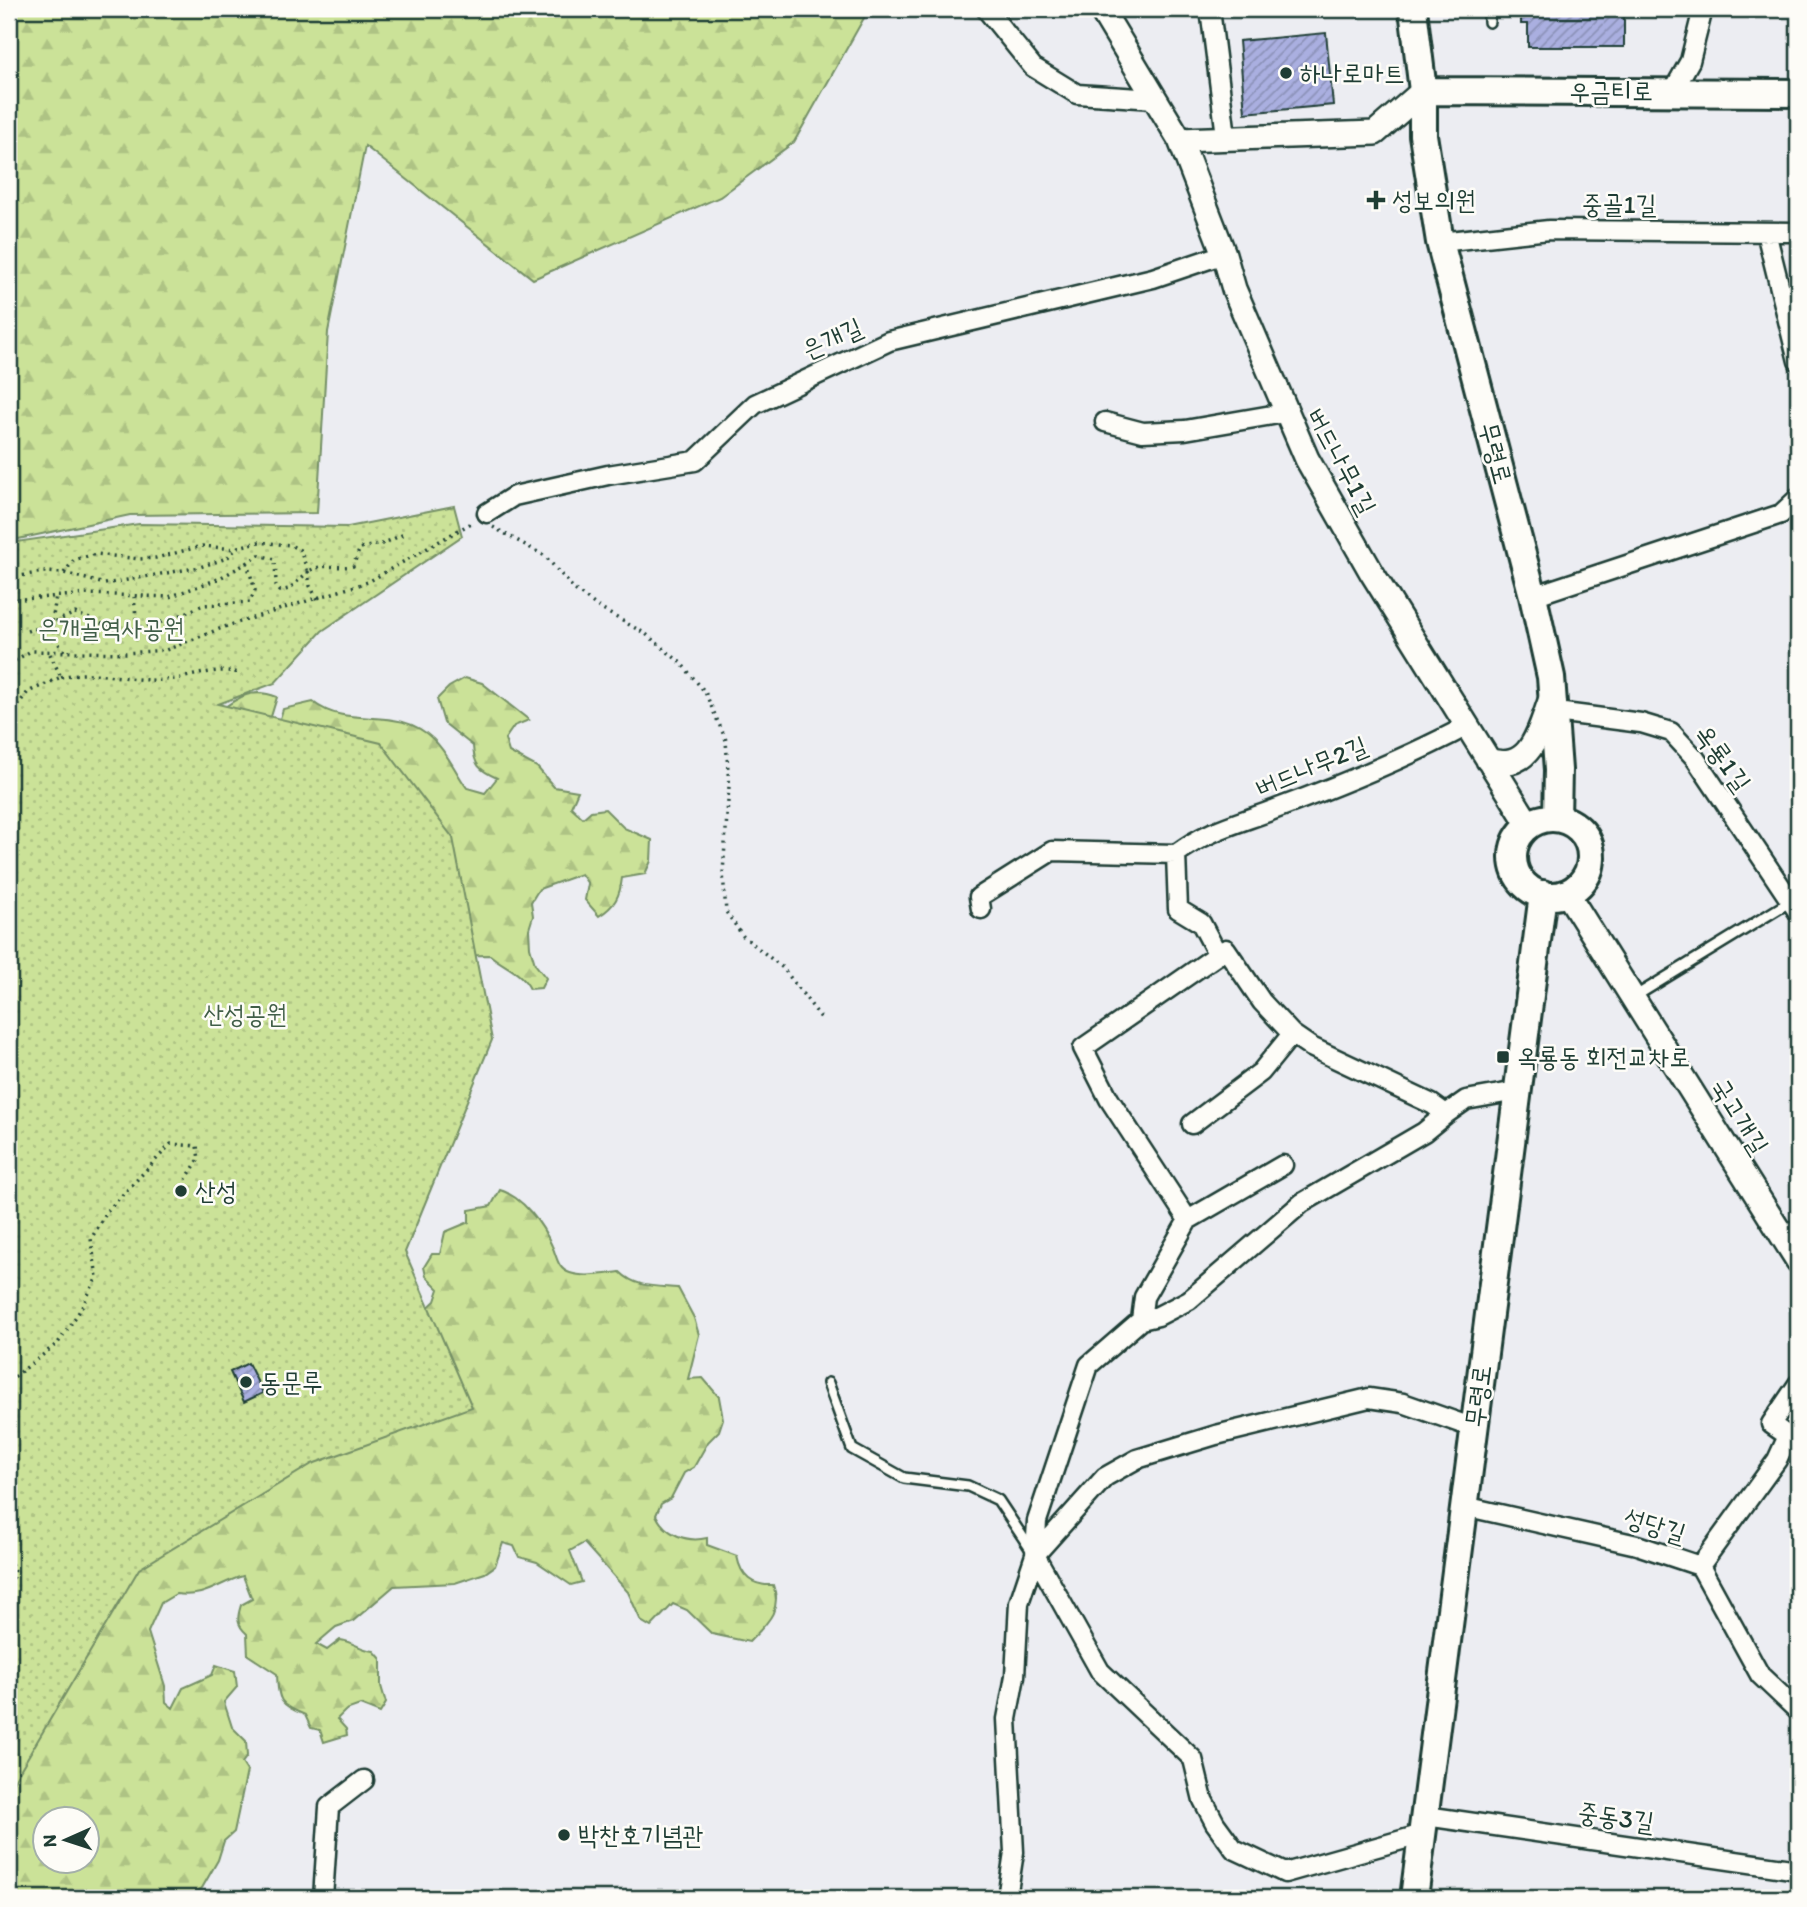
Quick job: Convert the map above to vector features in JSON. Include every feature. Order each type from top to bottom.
[{"type":"main road","name":"무령로","points":[[1413,9],[1423,90],[1423,135],[1440,242],[1533,596],[1554,703],[1557,818]]},
{"type":"main road","name":"우금티로","points":[[1423,90],[1798,93]]},
{"type":"main road","points":[[1557,818],[1580,829],[1591,851],[1586,876],[1555,894],[1531,890],[1516,870],[1515,846],[1529,825],[1557,818]]},
{"type":"main road","name":"무령로","points":[[1414,1898],[1517,1091],[1555,894]]},
{"type":"street","points":[[986,9],[1032,67],[1077,93],[1155,99]]},
{"type":"street","name":"버드나무1길","points":[[1101,9],[1180,140],[1224,254],[1234,289],[1284,413],[1307,459],[1372,573],[1529,825]]},
{"type":"street","points":[[1210,9],[1226,136]]},
{"type":"street","points":[[1674,91],[1690,61],[1703,9]]},
{"type":"street","points":[[1180,140],[1226,136],[1375,133],[1423,90]]},
{"type":"street","name":"중골1길","points":[[1440,242],[1549,230],[1798,232]]},
{"type":"street","points":[[1766,232],[1798,360]]},
{"type":"street","name":"은개길","points":[[487,513],[514,496],[608,475],[695,461],[755,404],[889,341],[1153,278],[1224,254]]},
{"type":"street","points":[[1105,422],[1143,432],[1197,428],[1284,413]]},
{"type":"street","points":[[1533,596],[1781,514],[1798,498]]},
{"type":"street","points":[[1488,760],[1502,765],[1519,761],[1532,745],[1554,703]]},
{"type":"street","name":"옥룡1길","points":[[1554,703],[1671,732],[1695,758],[1795,907]]},
{"type":"street","name":"버드나무2길","points":[[1176,855],[1200,836],[1274,810],[1431,746],[1467,726]]},
{"type":"street","points":[[981,909],[979,897],[1052,851],[1176,855],[1178,909],[1201,923],[1218,955]]},
{"type":"street","name":"국고개길","points":[[1555,894],[1633,998],[1789,1231],[1798,1261]]},
{"type":"street","points":[[1188,1220],[1109,1099],[1083,1048],[1226,949],[1262,1002],[1293,1034],[1311,1047],[1432,1104],[1446,1114]]},
{"type":"street","points":[[1192,1124],[1261,1072],[1293,1034]]},
{"type":"street","points":[[1007,1898],[1014,1852],[1007,1719],[1015,1675],[1019,1603],[1035,1555],[1037,1521],[1089,1366],[1141,1320],[1158,1316],[1189,1300],[1302,1203],[1424,1132],[1466,1100],[1517,1091]]},
{"type":"street","points":[[1141,1320],[1144,1297],[1188,1220],[1283,1166]]},
{"type":"street","points":[[1700,1566],[1777,1460],[1788,1436],[1771,1424],[1798,1384]]},
{"type":"street","points":[[1035,1555],[1105,1477],[1137,1459],[1216,1435],[1369,1398],[1403,1403],[1474,1427]]},
{"type":"street","name":"성당길","points":[[1464,1506],[1637,1545],[1700,1566],[1760,1675],[1798,1711]]},
{"type":"street","points":[[1035,1555],[1100,1671],[1193,1759],[1203,1800],[1214,1823],[1234,1849],[1285,1873],[1425,1825]]},
{"type":"street","points":[[323,1898],[329,1807],[364,1780]]},
{"type":"street","name":"중동3길","points":[[1425,1825],[1798,1870]]},
{"type":"lane","points":[[1489,9],[1489,22]]},
{"type":"lane","points":[[1633,998],[1795,907]]},
{"type":"lane","points":[[828,1383],[852,1449],[904,1478],[968,1486],[998,1500],[1035,1555]]},
{"type":"path","points":[[9,664],[31,651],[126,653],[166,650],[227,626],[318,600],[368,582],[487,513],[490,526],[545,556],[575,590],[601,609],[646,634],[681,663],[705,692],[726,740],[729,786],[723,873],[726,912],[743,936],[783,968],[821,1018]]},
{"type":"path","points":[[9,600],[56,596],[169,597],[218,579],[259,555],[275,559],[276,585],[280,591],[289,589],[318,565],[353,566],[360,548],[382,544],[404,534]]},
{"type":"path","points":[[9,578],[43,572],[64,573],[105,584],[200,567],[227,558],[235,550],[258,542],[290,545],[300,550],[310,586],[318,600]]},
{"type":"path","points":[[64,573],[74,560],[96,554],[139,559],[156,558],[202,546],[235,550]]},
{"type":"path","points":[[27,631],[75,614],[122,632],[170,620],[203,605],[250,602],[255,590],[253,573],[247,563]]},
{"type":"path","points":[[56,596],[52,623],[56,640],[64,651]]},
{"type":"path","points":[[134,597],[137,628]]},
{"type":"path","points":[[48,651],[61,677]]},
{"type":"path","points":[[9,717],[27,692],[61,677],[80,673],[163,680],[219,671],[239,673]]},
{"type":"path","points":[[9,1381],[58,1343],[81,1309],[97,1277],[91,1239],[108,1210],[171,1143],[198,1146],[199,1159],[186,1179]]},
{"type":"path","points":[[9,1558],[14,1571],[9,1603]]},
{"type":"green space","points":[[9,9],[869,9],[794,142],[720,197],[533,279],[365,146],[328,332],[317,513],[130,515],[9,541]]},
{"type":"green space","name":"산성공원","points":[[454,506],[462,536],[322,631],[275,683],[218,704],[381,743],[453,838],[492,1040],[405,1252],[472,1407],[312,1464],[139,1569],[9,1789],[9,543],[139,524],[348,527]]},
{"type":"green space","points":[[465,678],[482,683],[529,720],[514,726],[505,739],[509,752],[537,767],[554,787],[578,791],[571,807],[583,818],[591,811],[605,809],[624,828],[652,840],[651,861],[645,874],[622,878],[616,900],[599,916],[585,900],[588,884],[581,874],[539,889],[531,902],[533,916],[529,929],[535,964],[546,978],[541,988],[530,989],[518,974],[490,955],[445,956],[340,1019],[422,1313],[435,1301],[439,1289],[426,1276],[424,1267],[432,1254],[440,1254],[445,1232],[469,1222],[469,1210],[491,1206],[500,1190],[517,1199],[538,1221],[560,1265],[566,1271],[588,1275],[620,1272],[640,1284],[678,1288],[694,1318],[699,1335],[688,1379],[703,1378],[719,1397],[723,1419],[719,1431],[708,1442],[694,1467],[684,1473],[671,1498],[661,1504],[656,1515],[665,1527],[677,1536],[707,1538],[707,1545],[737,1556],[741,1570],[749,1579],[759,1584],[773,1585],[776,1594],[774,1610],[767,1623],[749,1642],[712,1634],[687,1610],[673,1604],[651,1627],[641,1621],[628,1592],[584,1543],[570,1551],[582,1582],[571,1585],[537,1562],[519,1557],[514,1546],[503,1543],[495,1566],[485,1573],[455,1583],[394,1586],[353,1621],[336,1627],[316,1644],[327,1650],[340,1640],[374,1651],[381,1659],[381,1686],[386,1703],[380,1713],[360,1705],[346,1710],[337,1719],[346,1729],[347,1735],[324,1742],[320,1730],[311,1728],[305,1715],[282,1701],[277,1674],[248,1655],[247,1634],[239,1624],[238,1617],[241,1605],[252,1599],[243,1576],[203,1592],[176,1594],[161,1603],[148,1632],[165,1686],[166,1702],[173,1708],[183,1688],[212,1675],[216,1665],[235,1671],[237,1687],[224,1702],[232,1727],[246,1741],[247,1756],[242,1763],[247,1771],[234,1832],[224,1841],[218,1860],[202,1888],[188,1898],[9,1898],[9,1128],[214,715],[236,699],[259,693],[277,697],[266,733],[274,738],[283,709],[313,702],[342,715],[404,722],[419,728],[438,744],[467,788],[485,793],[497,778],[479,766],[473,746],[444,723],[437,699],[449,687]]},
{"type":"building","points":[[1521,9],[1624,9],[1624,47],[1528,47],[1528,24],[1521,24]]},
{"type":"building","name":"하나로마트","points":[[1326,33],[1333,105],[1245,113],[1239,41]]},
{"type":"building","name":"동문루","points":[[248,1363],[263,1393],[244,1402],[230,1372]]},
{"type":"place","name":"하나로마트","points":[[1286,73]]},
{"type":"place","name":"성보의원","points":[[1376,200]]},
{"type":"place","name":"옥룡동 회전교차로","points":[[1503,1057]]},
{"type":"place","name":"산성","points":[[181,1191]]},
{"type":"place","name":"동문루","points":[[246,1382]]},
{"type":"place","name":"박찬호기념관","points":[[564,1835]]},
{"type":"park label","name":"은개골역사공원","points":[[111,628]]}]
